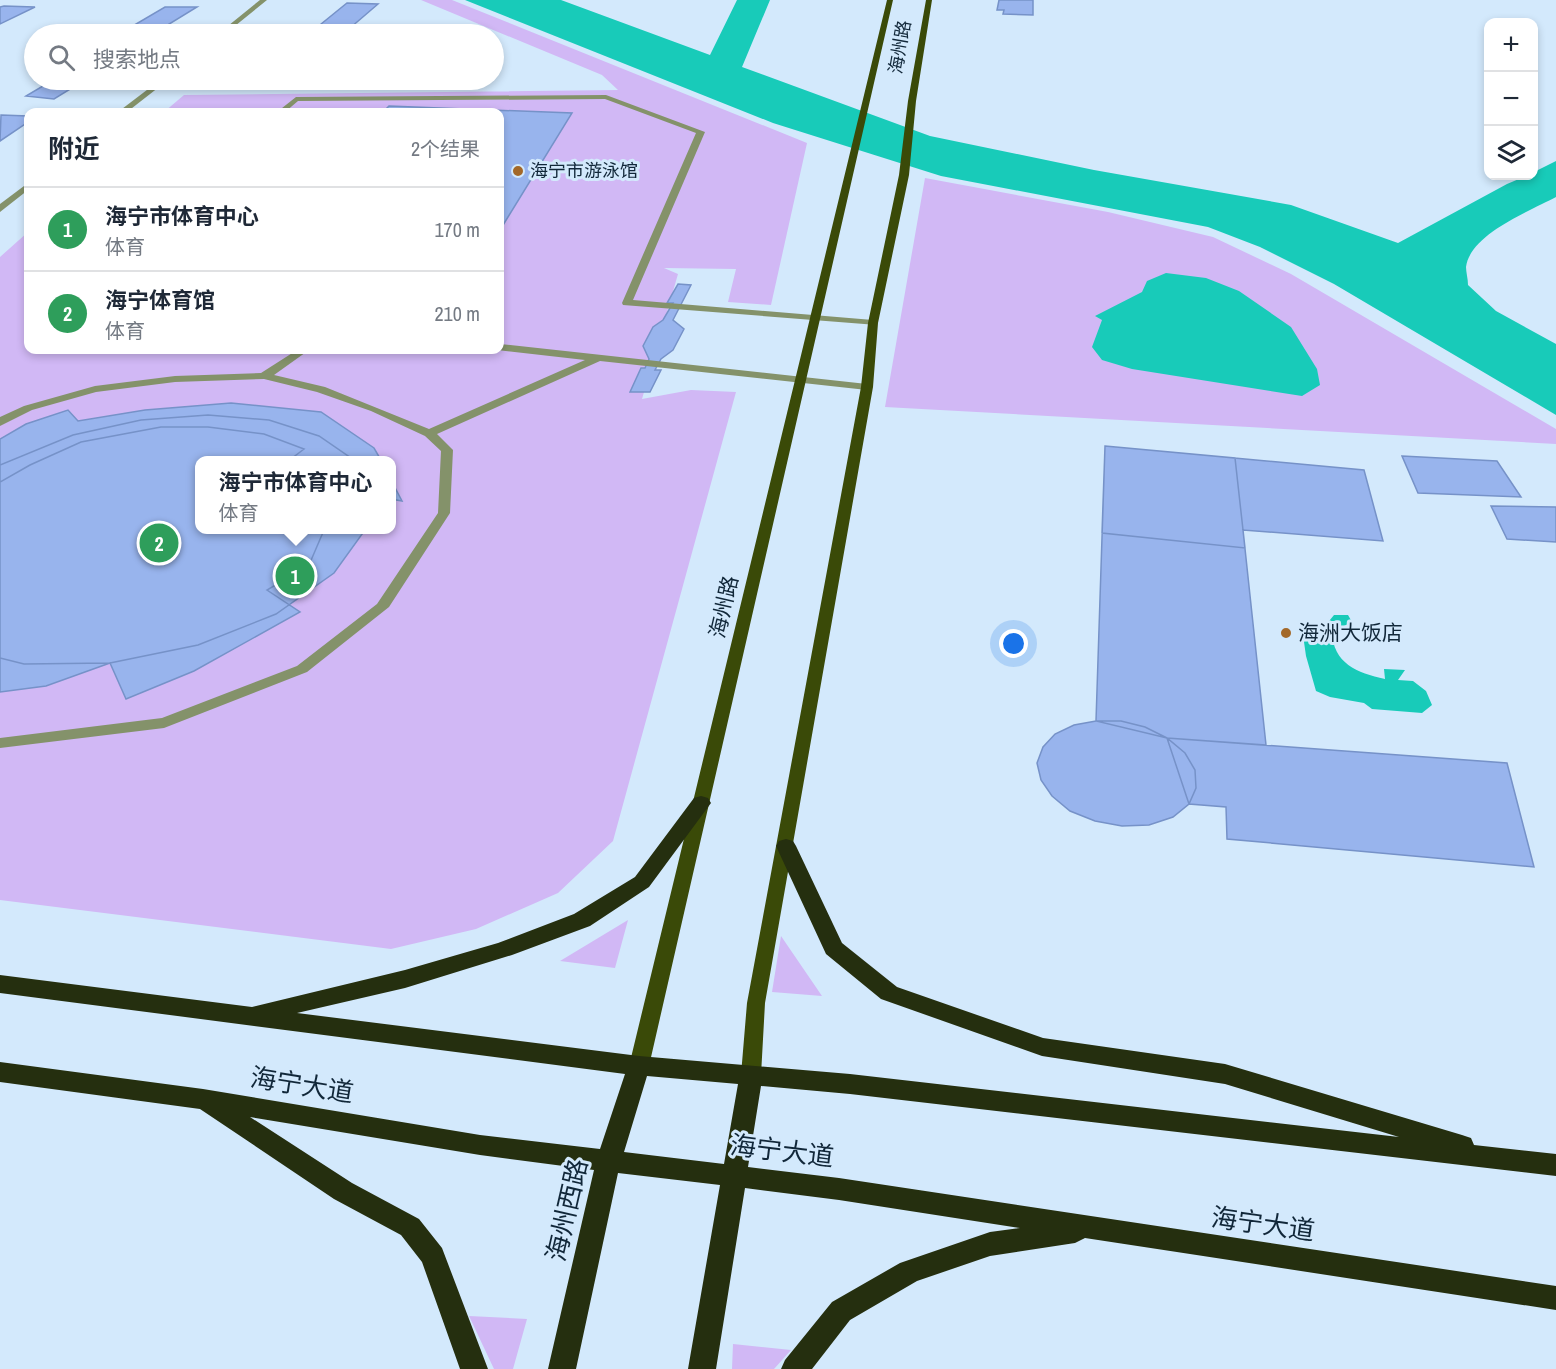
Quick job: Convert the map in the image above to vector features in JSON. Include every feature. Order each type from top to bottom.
[{"type":"highway","points":[[247,1016],[405,979],[504,949],[582,920],[642,882],[701,803]]},
{"type":"highway","points":[[786,846],[834,948],[889,993],[1042,1047],[1225,1074],[1507,1159]]},
{"type":"highway","points":[[0,984],[639,1066],[850,1084],[1556,1165]]},
{"type":"highway","name":"海州西路","points":[[562,1369],[609,1159],[639,1066]]},
{"type":"highway","name":"海宁大道","points":[[0,1072],[203,1099],[480,1145],[839,1189],[1556,1298]]},
{"type":"highway","points":[[702,1369],[751,1075]]},
{"type":"highway","points":[[203,1099],[343,1191],[410,1227],[433,1256],[474,1369]]},
{"type":"highway","points":[[795,1369],[841,1311],[909,1272],[990,1244],[1092,1228]]},
{"type":"main road","name":"海州路","points":[[639,1066],[890,0]]},
{"type":"main road","name":"海州路","points":[[873,323],[904,175],[912,101],[929,0]]},
{"type":"main road","points":[[751,1075],[756,1003],[867,387],[873,323]]},
{"type":"street","points":[[234,24],[264,0]]},
{"type":"street","points":[[127,108],[151,90]]},
{"type":"street","points":[[286,108],[296,99],[606,97],[701,132],[627,303],[873,323]]},
{"type":"street","points":[[0,209],[24,189]]},
{"type":"street","points":[[504,347],[867,387]]},
{"type":"street","points":[[264,376],[298,354]]},
{"type":"street","points":[[429,433],[598,358]]},
{"type":"street","points":[[0,422],[28,408],[95,389],[175,379],[264,376],[321,389],[375,409],[429,433],[447,450],[444,513],[382,607],[302,669],[164,723],[0,743]]},
{"type":"shaded area","points":[[421,0],[452,0],[807,143],[771,305],[728,302],[736,269],[664,268],[678,274],[642,399],[691,390],[736,392],[613,841],[558,893],[476,929],[391,949],[0,900],[0,257],[24,236],[24,354],[504,354],[504,108],[169,108],[184,95],[618,90],[602,75],[504,34],[504,24],[479,24]]},
{"type":"shaded area","points":[[465,0],[561,0],[710,55],[737,0],[770,0],[742,67],[930,136],[1094,170],[1291,205],[1398,243],[1507,184],[1516,180],[1538,180],[1538,170],[1556,161],[1556,197],[1489,234],[1470,255],[1466,267],[1468,285],[1496,311],[1556,344],[1556,415],[1334,284],[1260,247],[1208,227],[941,176],[773,123]]},
{"type":"shaded area","points":[[925,178],[1108,212],[1213,237],[1291,274],[1556,429],[1556,444],[885,407]]},
{"type":"shaded area","points":[[1166,273],[1206,278],[1239,291],[1291,327],[1317,369],[1320,385],[1302,396],[1132,369],[1102,360],[1092,347],[1102,320],[1095,316],[1142,292],[1147,281]]},
{"type":"shaded area","points":[[1334,615],[1348,615],[1352,622],[1332,632],[1337,652],[1348,665],[1356,670],[1385,679],[1384,669],[1405,670],[1398,680],[1413,681],[1426,691],[1432,705],[1422,713],[1372,709],[1364,703],[1330,697],[1316,691],[1306,656],[1303,635],[1310,628],[1325,626]]},
{"type":"shaded area","points":[[628,920],[615,968],[560,961]]},
{"type":"shaded area","points":[[781,936],[822,996],[772,992]]},
{"type":"shaded area","points":[[469,1316],[527,1319],[513,1369],[494,1369]]},
{"type":"shaded area","points":[[733,1344],[791,1350],[774,1369],[732,1369]]},
{"type":"building","points":[[999,0],[1033,0],[1033,15],[1003,14],[1004,10],[997,10]]},
{"type":"building","points":[[347,3],[378,4],[355,24],[321,24]]},
{"type":"building","points":[[0,7],[35,7],[0,24]]},
{"type":"building","points":[[165,7],[197,7],[169,24],[136,24]]},
{"type":"building","points":[[36,90],[69,90],[54,99],[26,96]]},
{"type":"building","name":"海宁市游泳馆","points":[[389,106],[441,108],[387,108]]},
{"type":"building","name":"海宁市游泳馆","points":[[504,110],[572,113],[504,224]]},
{"type":"building","points":[[1,115],[24,116],[24,125],[0,141]]},
{"type":"building","points":[[678,284],[691,285],[673,320],[684,329],[673,350],[661,359],[655,370],[661,370],[650,392],[630,392],[641,368],[645,368],[649,359],[643,346],[653,327],[663,320],[673,303],[667,303]]},
{"type":"building","points":[[231,403],[321,412],[374,448],[379,456],[348,456],[319,436],[269,420],[208,415],[141,420],[73,435],[0,465],[0,439],[26,424],[68,410],[78,421],[145,410]]},
{"type":"building","points":[[208,415],[269,420],[319,436],[348,456],[195,456],[195,534],[362,534],[334,573],[276,614],[198,645],[110,663],[24,664],[0,658],[0,465],[73,435],[141,420]]},
{"type":"building","points":[[161,427],[208,427],[264,434],[304,449],[295,456],[195,456],[195,534],[322,534],[309,565],[267,590],[300,612],[194,671],[126,699],[110,663],[46,686],[0,692],[0,482],[30,465],[81,442]]},
{"type":"building","points":[[1105,446],[1364,470],[1383,541],[1243,530],[1266,745],[1167,738],[1096,721]]},
{"type":"building","points":[[1105,446],[1235,458],[1245,548],[1102,533]]},
{"type":"building","points":[[1402,456],[1497,461],[1521,497],[1418,493]]},
{"type":"building","points":[[396,490],[402,501],[396,500]]},
{"type":"building","points":[[1491,506],[1556,507],[1556,542],[1507,539]]},
{"type":"building","points":[[1096,721],[1121,721],[1145,727],[1167,738],[1185,753],[1195,770],[1196,788],[1189,804],[1173,817],[1149,825],[1122,826],[1095,821],[1070,811],[1052,796],[1041,780],[1037,763],[1043,747],[1055,734],[1074,725]]},
{"type":"building","points":[[1167,738],[1507,763],[1534,867],[1227,839],[1226,807],[1189,804]]},
{"type":"place","name":"海宁市游泳馆","points":[[518,171]]},
{"type":"place","name":"海宁体育馆","points":[[159,543]]},
{"type":"place","name":"海宁市体育中心","points":[[295,576]]},
{"type":"place","name":"海洲大饭店","points":[[1286,633]]}]
